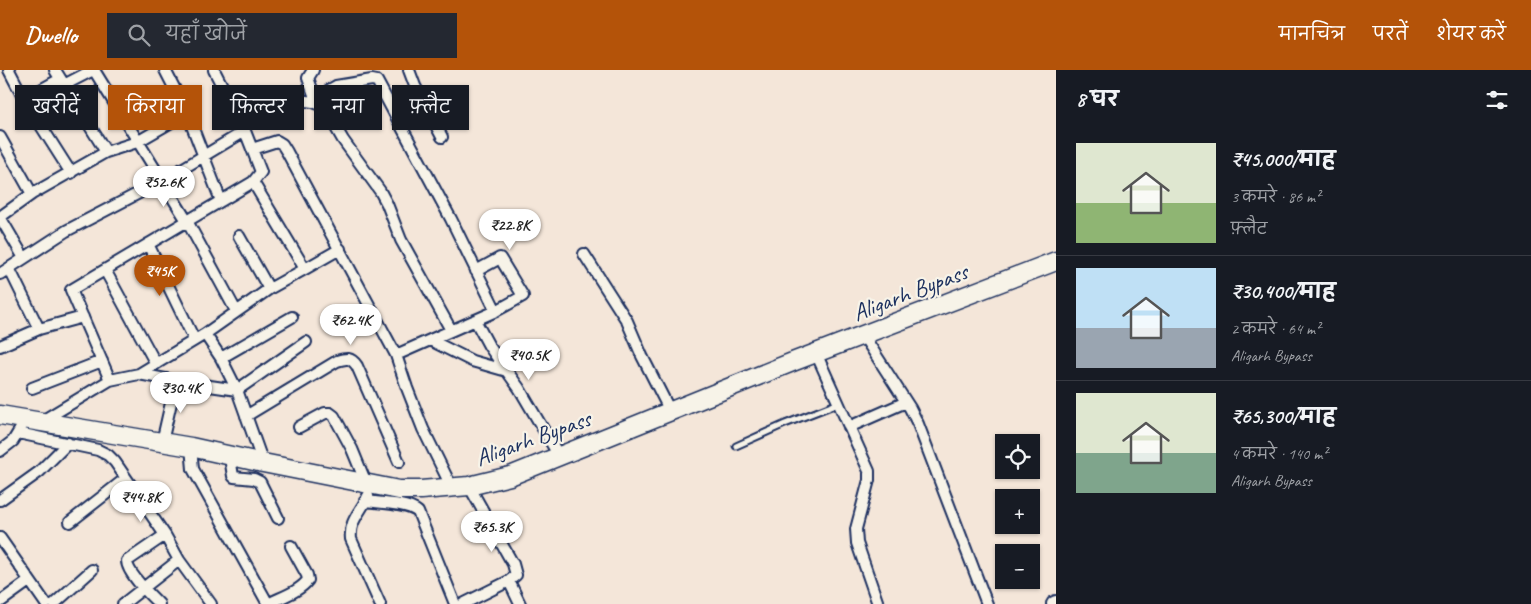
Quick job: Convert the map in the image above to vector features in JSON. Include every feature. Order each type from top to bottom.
[{"type":"highway","name":"Aligarh Bypass","points":[[0,415],[21,427],[42,421],[191,447],[232,465],[263,463],[368,490],[420,490],[460,487],[510,476],[670,411],[819,360],[863,335],[1056,261]]},
{"type":"street","points":[[9,70],[17,85]]},
{"type":"street","points":[[47,85],[59,78],[93,70],[187,221],[236,311]]},
{"type":"street","points":[[165,70],[173,85]]},
{"type":"street","points":[[214,70],[222,85]]},
{"type":"street","points":[[313,70],[308,78],[314,95]]},
{"type":"street","points":[[409,70],[442,137]]},
{"type":"street","points":[[59,78],[106,152]]},
{"type":"street","points":[[342,85],[372,80],[377,81],[379,85]]},
{"type":"street","points":[[382,90],[451,219],[496,311]]},
{"type":"street","points":[[44,130],[71,173]]},
{"type":"street","points":[[24,258],[0,217],[32,194],[106,152],[137,142],[158,130]]},
{"type":"street","points":[[193,130],[221,201]]},
{"type":"street","points":[[39,329],[4,271],[66,231],[162,181],[245,130],[261,172],[253,182],[71,290],[110,380]]},
{"type":"street","points":[[337,130],[380,191],[401,240],[451,330]]},
{"type":"street","points":[[0,137],[32,194]]},
{"type":"street","points":[[252,149],[277,141],[282,144],[396,355],[406,388],[423,429],[513,564],[516,575],[509,581],[464,604]]},
{"type":"street","points":[[253,182],[305,270]]},
{"type":"street","points":[[238,236],[269,289]]},
{"type":"street","points":[[148,244],[194,339]]},
{"type":"street","points":[[42,421],[110,380],[139,374],[205,334],[269,289],[340,249]]},
{"type":"street","points":[[584,254],[626,321],[670,411]]},
{"type":"street","points":[[396,355],[496,311],[523,296],[500,258],[476,271]]},
{"type":"street","points":[[105,270],[156,364]]},
{"type":"street","points":[[221,358],[292,316]]},
{"type":"street","points":[[0,346],[39,329],[83,317]]},
{"type":"street","points":[[475,320],[489,346],[519,388],[558,456]]},
{"type":"street","points":[[205,334],[221,358],[237,390],[263,463]]},
{"type":"street","points":[[863,335],[918,424],[987,604]]},
{"type":"street","points":[[430,340],[472,361],[507,371]]},
{"type":"street","points":[[139,374],[237,390],[306,342]]},
{"type":"street","points":[[246,416],[337,361],[350,358],[354,361],[398,462]]},
{"type":"street","points":[[819,360],[869,471],[869,480],[856,534],[878,604]]},
{"type":"street","points":[[32,388],[102,361]]},
{"type":"street","points":[[162,442],[176,381]]},
{"type":"street","points":[[849,427],[906,402]]},
{"type":"street","points":[[299,427],[325,413],[330,413],[334,416],[352,449],[368,490],[418,512],[454,604]]},
{"type":"street","points":[[0,451],[13,441],[21,427],[68,443],[98,450],[108,455],[165,535],[179,560],[210,604]]},
{"type":"street","points":[[0,500],[39,472],[68,443]]},
{"type":"street","points":[[191,447],[193,469],[268,604],[297,589],[308,580],[291,546]]},
{"type":"street","points":[[232,465],[234,477],[254,479],[260,482],[278,518]]},
{"type":"street","points":[[70,522],[125,480]]},
{"type":"street","points":[[368,490],[350,530],[351,539],[380,604]]},
{"type":"street","points":[[159,604],[127,566],[127,561],[165,535]]},
{"type":"street","points":[[0,538],[46,604]]},
{"type":"street","points":[[124,604],[179,560]]},
{"type":"street","points":[[54,604],[92,570]]},
{"type":"street","points":[[0,602],[29,581]]},
{"type":"street","points":[[509,581],[520,604]]},
{"type":"lane","points":[[736,446],[839,403]]}]
